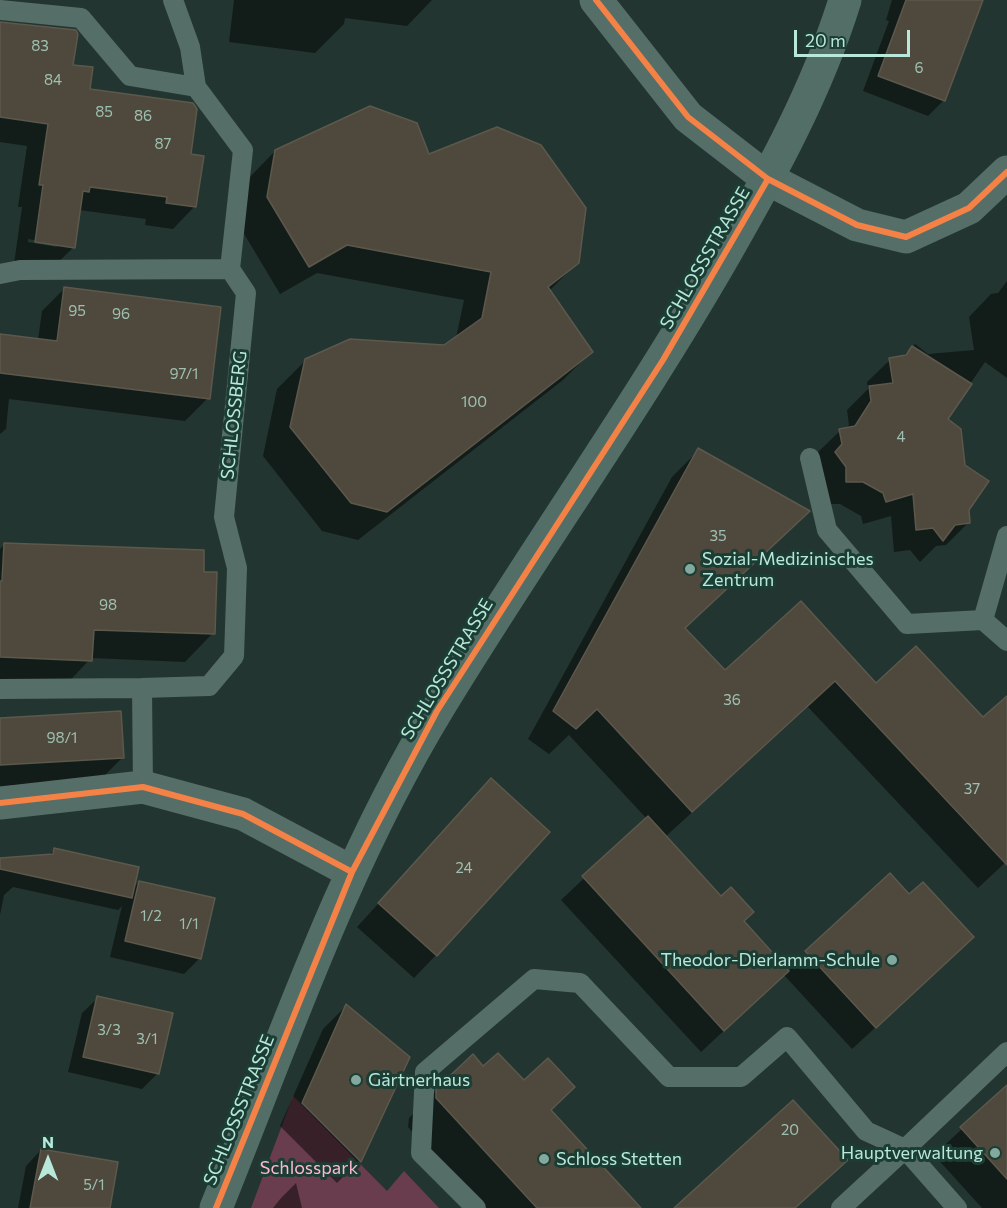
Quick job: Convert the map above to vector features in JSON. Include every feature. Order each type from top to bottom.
[{"type":"main road","name":"SCHLOSSSTRASSE","points":[[216,1208],[352,872],[437,711],[663,360],[768,179],[808,100],[845,0]]},
{"type":"street","points":[[596,0],[688,117],[768,179],[857,225],[906,237],[969,208],[1007,172]]},
{"type":"street","points":[[0,803],[143,787],[243,814],[352,872]]},
{"type":"lane","points":[[0,274],[20,270],[230,269],[243,150],[196,87],[190,47],[173,0]]},
{"type":"lane","points":[[0,10],[81,18],[129,76],[196,87]]},
{"type":"lane","name":"SCHLOSSBERG","points":[[0,689],[209,686],[234,656],[237,568],[224,517],[246,293],[230,269]]},
{"type":"lane","points":[[810,458],[827,530],[907,624],[983,620],[1007,641]]},
{"type":"lane","points":[[983,620],[1007,536]]},
{"type":"lane","points":[[142,688],[143,787]]},
{"type":"lane","points":[[476,1208],[421,1152],[425,1072],[534,979],[580,983],[669,1077],[741,1077],[787,1037],[866,1131],[905,1149],[957,1208]]},
{"type":"lane","points":[[841,1208],[1007,1052]]},
{"type":"green space","name":"Schlosspark","points":[[293,1096],[387,1191],[404,1171],[439,1208],[251,1208]]},
{"type":"building","points":[[906,0],[983,0],[945,101],[878,76]]},
{"type":"building","points":[[0,22],[76,30],[78,34],[73,65],[93,67],[90,89],[193,103],[197,109],[191,154],[204,156],[196,207],[166,203],[167,197],[90,187],[89,192],[83,191],[75,248],[35,242],[43,185],[39,185],[48,124],[0,117]]},
{"type":"building","points":[[370,106],[417,123],[429,154],[497,127],[541,145],[586,208],[579,263],[548,287],[593,352],[387,512],[351,503],[290,427],[305,359],[350,339],[444,345],[482,318],[491,272],[347,245],[309,267],[267,197],[275,150]]},
{"type":"building","points":[[64,287],[221,307],[210,399],[0,373],[0,334],[57,341]]},
{"type":"building","points":[[912,346],[972,384],[948,419],[961,429],[965,465],[989,481],[969,510],[970,523],[955,525],[943,541],[933,528],[916,530],[913,494],[886,502],[883,493],[863,482],[846,482],[846,467],[835,452],[842,444],[839,429],[855,426],[871,401],[869,386],[893,383],[889,358],[906,355]]},
{"type":"building","points":[[698,448],[810,511],[685,628],[725,670],[801,601],[876,683],[916,646],[983,717],[1007,696],[1007,865],[835,681],[692,812],[597,709],[576,729],[553,711]]},
{"type":"building","points":[[4,543],[204,550],[204,572],[217,572],[215,634],[94,630],[92,661],[0,657],[0,581],[2,581]]},
{"type":"building","points":[[121,711],[124,758],[0,765],[0,718]]},
{"type":"building","points":[[491,778],[550,832],[437,956],[378,903]]},
{"type":"building","points":[[648,816],[721,896],[731,887],[754,912],[744,921],[789,971],[724,1031],[582,876]]},
{"type":"building","points":[[54,848],[139,867],[132,898],[0,869],[0,858],[53,854]]},
{"type":"building","name":"Theodor-Dierlamm-Schule","points":[[890,873],[909,894],[923,882],[974,937],[876,1028],[805,951]]},
{"type":"building","points":[[139,881],[215,898],[201,959],[125,941]]},
{"type":"building","points":[[97,996],[173,1013],[159,1074],[83,1057]]},
{"type":"building","name":"Gärtnerhaus","points":[[346,1004],[410,1057],[361,1162],[302,1103]]},
{"type":"building","name":"Schloss Stetten","points":[[498,1053],[524,1080],[548,1058],[575,1087],[551,1110],[641,1208],[537,1208],[436,1098],[436,1089],[473,1054],[483,1066]]},
{"type":"building","name":"Hauptverwaltung","points":[[1007,1085],[1007,1179],[960,1127]]},
{"type":"building","name":"Schloss Stetten","points":[[793,1100],[848,1160],[795,1208],[674,1208]]},
{"type":"building","points":[[41,1149],[118,1162],[110,1208],[30,1208]]},
{"type":"cycle path","points":[[596,0],[688,117],[768,179],[857,225],[906,237],[969,208],[1007,172]]},
{"type":"cycle path","points":[[216,1208],[352,872],[437,711],[663,360],[768,179]]},
{"type":"cycle path","points":[[0,803],[143,787],[243,814],[352,872]]},
{"type":"place","name":"Sozial-Medizinisches Zentrum","points":[[690,569]]},
{"type":"place","name":"Theodor-Dierlamm-Schule","points":[[892,960]]},
{"type":"place","name":"Gärtnerhaus","points":[[356,1080]]},
{"type":"place","name":"Hauptverwaltung","points":[[995,1153]]},
{"type":"place","name":"Schloss Stetten","points":[[544,1159]]}]
